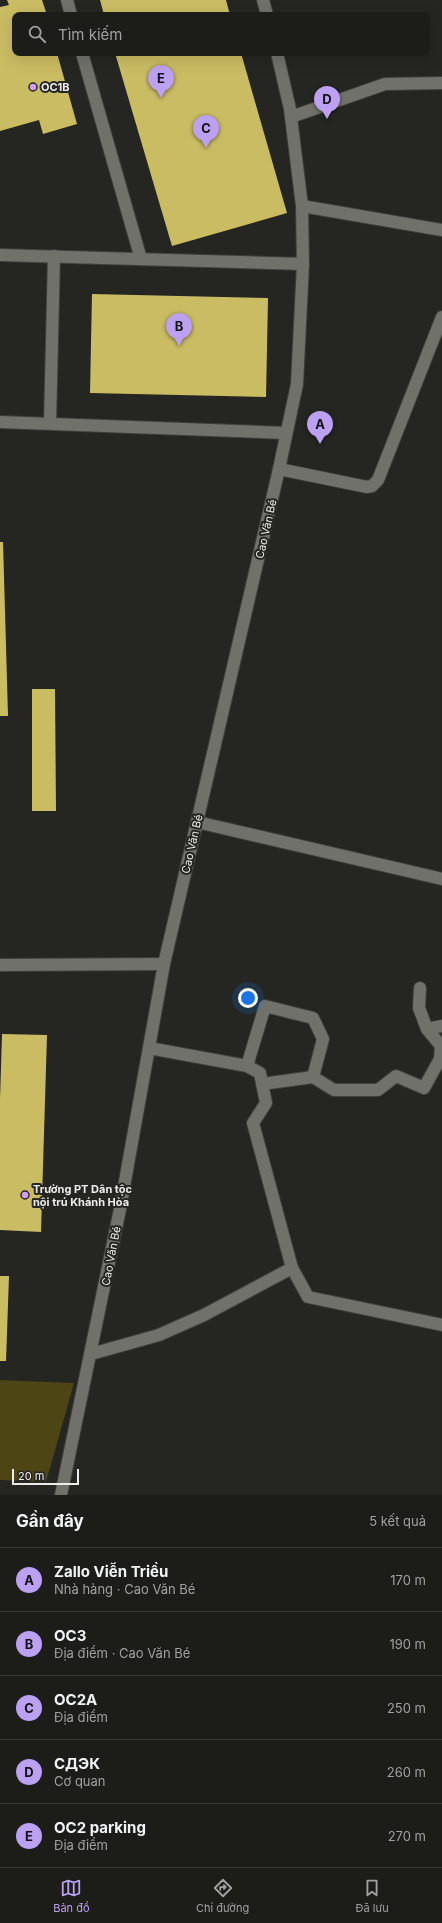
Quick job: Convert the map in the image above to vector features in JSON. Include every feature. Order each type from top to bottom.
[{"type":"street","points":[[67,0],[70,12]]},
{"type":"street","points":[[263,0],[266,12]]},
{"type":"street","points":[[83,56],[141,259]]},
{"type":"street","name":"Cao Văn Bé","points":[[61,1495],[92,1354],[120,1209],[164,964],[280,469],[297,384],[303,264],[302,206],[291,117],[278,56]]},
{"type":"street","points":[[291,117],[385,84],[442,83]]},
{"type":"street","points":[[302,206],[442,230]]},
{"type":"street","points":[[0,255],[303,264]]},
{"type":"street","points":[[50,423],[54,256]]},
{"type":"street","points":[[280,469],[367,487],[372,486],[378,480],[442,317]]},
{"type":"street","points":[[0,422],[286,433]]},
{"type":"street","points":[[197,822],[442,878]]},
{"type":"street","points":[[0,965],[164,964]]},
{"type":"street","points":[[262,1084],[313,1077],[334,1090],[378,1090],[396,1076],[424,1088],[440,1059],[441,1046],[427,1029],[419,1008],[420,988]]},
{"type":"street","points":[[247,1066],[265,1006],[313,1018],[323,1039],[313,1077]]},
{"type":"street","points":[[427,1029],[442,1026]]},
{"type":"street","points":[[149,1048],[247,1066],[260,1073],[266,1103],[252,1123],[292,1268],[308,1297],[442,1325]]},
{"type":"street","points":[[92,1354],[159,1335],[204,1315],[292,1268]]},
{"type":"shaded area","points":[[0,1380],[74,1383],[46,1482],[0,1480]]},
{"type":"building","name":"OC1B","points":[[7,0],[42,0],[46,12],[12,12],[12,56],[58,56],[77,124],[43,134],[39,120],[0,131],[0,7],[9,5]]},
{"type":"building","points":[[100,0],[226,0],[229,12],[103,12]]},
{"type":"building","points":[[116,56],[242,56],[287,213],[172,246]]},
{"type":"building","points":[[92,294],[268,298],[266,397],[90,393]]},
{"type":"building","points":[[0,542],[3,542],[8,716],[0,716]]},
{"type":"building","points":[[32,689],[55,689],[56,811],[32,811]]},
{"type":"building","points":[[2,1034],[47,1035],[41,1232],[0,1230],[0,1100]]},
{"type":"building","points":[[0,1276],[9,1276],[6,1361],[0,1361]]},
{"type":"place","name":"OC1B","points":[[33,87]]},
{"type":"place","name":"OC2 parking","points":[[161,98]]},
{"type":"place","name":"СДЭК","points":[[327,119]]},
{"type":"place","name":"OC2A","points":[[206,148]]},
{"type":"place","name":"OC3","points":[[179,346]]},
{"type":"place","name":"Zallo Viễn Triều","points":[[320,444]]},
{"type":"place","name":"Trường PT Dân tộc nội trú Khánh Hòa","points":[[25,1195]]}]
